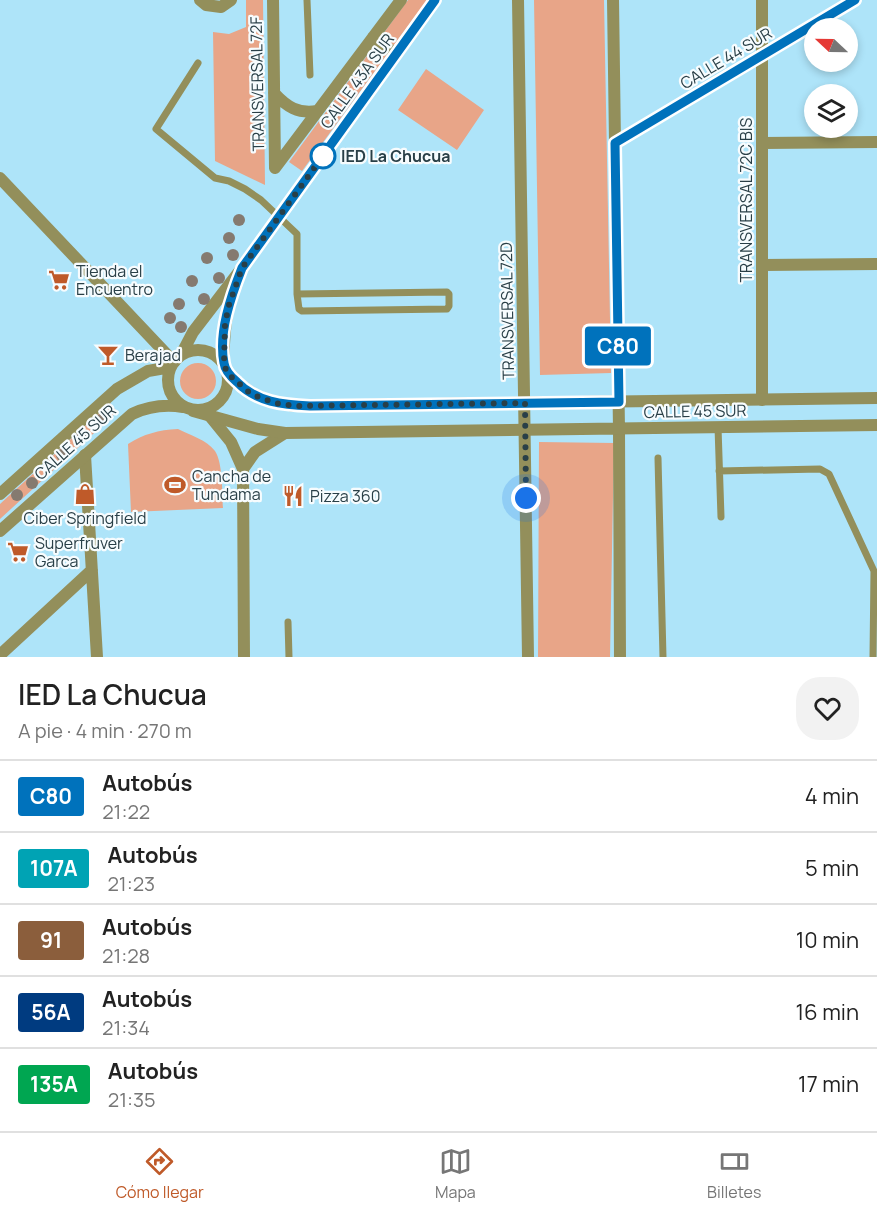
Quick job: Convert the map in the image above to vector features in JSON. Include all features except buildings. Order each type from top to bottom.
[{"type":"street","points":[[200,0],[206,5],[226,4]]},
{"type":"street","name":"TRANSVERSAL 72F","points":[[273,0],[275,168]]},
{"type":"street","name":"CALLE 43A SUR","points":[[275,168],[401,0]]},
{"type":"street","name":"CALLE 43A SUR","points":[[175,361],[193,332],[280,216],[435,0]]},
{"type":"street","name":"TRANSVERSAL 72D","points":[[518,0],[528,657]]},
{"type":"street","points":[[613,0],[621,657]]},
{"type":"street","name":"TRANSVERSAL 72C BIS","points":[[762,0],[762,400]]},
{"type":"street","name":"CALLE 44 SUR","points":[[615,143],[855,0]]},
{"type":"street","points":[[373,37],[396,54]]},
{"type":"street","points":[[274,93],[290,108],[300,112],[317,111]]},
{"type":"street","points":[[763,143],[877,142]]},
{"type":"street","points":[[0,178],[175,361]]},
{"type":"street","points":[[763,265],[877,264]]},
{"type":"street","name":"CALLE 43A SUR","points":[[226,368],[223,344],[227,315],[242,268]]},
{"type":"street","points":[[190,351],[209,352],[226,368],[229,383],[226,393],[213,407],[203,411],[188,409],[176,401],[168,385],[175,361],[190,351]]},
{"type":"street","name":"CALLE 45 SUR","points":[[0,494],[117,389],[148,371],[175,361]]},
{"type":"street","name":"CALLE 45 SUR","points":[[226,368],[251,394],[275,403],[295,406],[877,399]]},
{"type":"street","name":"CALLE 45 SUR","points":[[0,531],[132,414],[144,408],[159,405],[188,409],[258,429],[285,433],[877,425]]},
{"type":"street","points":[[209,415],[231,442],[243,469],[244,657]]},
{"type":"street","points":[[243,469],[255,452],[285,433]]},
{"type":"street","points":[[85,455],[97,657]]},
{"type":"street","points":[[0,655],[92,570]]},
{"type":"lane","points":[[307,0],[310,75]]},
{"type":"lane","points":[[198,63],[156,129],[215,178],[229,181],[245,189],[280,216],[297,234],[297,294],[299,309],[302,311],[447,309],[449,306],[447,292],[297,294]]},
{"type":"lane","points":[[718,427],[721,518]]},
{"type":"lane","points":[[658,458],[663,657]]},
{"type":"lane","points":[[719,471],[820,469],[829,474],[874,571],[873,657]]},
{"type":"lane","points":[[288,622],[289,657]]},
{"type":"shaded area","points":[[246,0],[263,0],[265,185],[215,161],[213,32],[229,34],[246,27]]},
{"type":"shaded area","points":[[408,0],[427,0],[302,171],[289,162]]},
{"type":"shaded area","points":[[534,0],[604,0],[611,373],[540,375]]},
{"type":"shaded area","points":[[426,69],[484,110],[457,150],[398,110]]},
{"type":"shaded area","points":[[198,363],[211,368],[216,381],[211,394],[198,399],[185,394],[180,381],[185,368]]},
{"type":"shaded area","points":[[110,403],[117,412],[0,519],[0,504]]},
{"type":"shaded area","points":[[178,429],[212,447],[218,456],[223,508],[131,512],[128,444],[151,433]]},
{"type":"shaded area","points":[[539,442],[614,443],[610,657],[538,657]]},
{"type":"bus line","name":"C80","points":[[435,0],[242,268],[225,324],[224,364],[227,373],[251,394],[261,399],[295,406],[619,402],[615,143],[855,0]]},
{"type":"place","name":"IED La Chucua","points":[[323,156]]},
{"type":"place","name":"Tienda el Encuentro","points":[[59,280]]},
{"type":"place","name":"Berajad","points":[[108,355]]},
{"type":"place","name":"Cancha de Tundama","points":[[175,485]]},
{"type":"place","name":"Ciber Springfield","points":[[85,494]]},
{"type":"place","name":"Pizza 360","points":[[293,496]]},
{"type":"place","name":"Superfruver Garca","points":[[18,552]]},
{"type":"route","points":[[323,156],[328,149],[242,268],[225,324],[223,344],[227,373],[251,394],[261,399],[295,406],[525,403],[526,498]]}]
